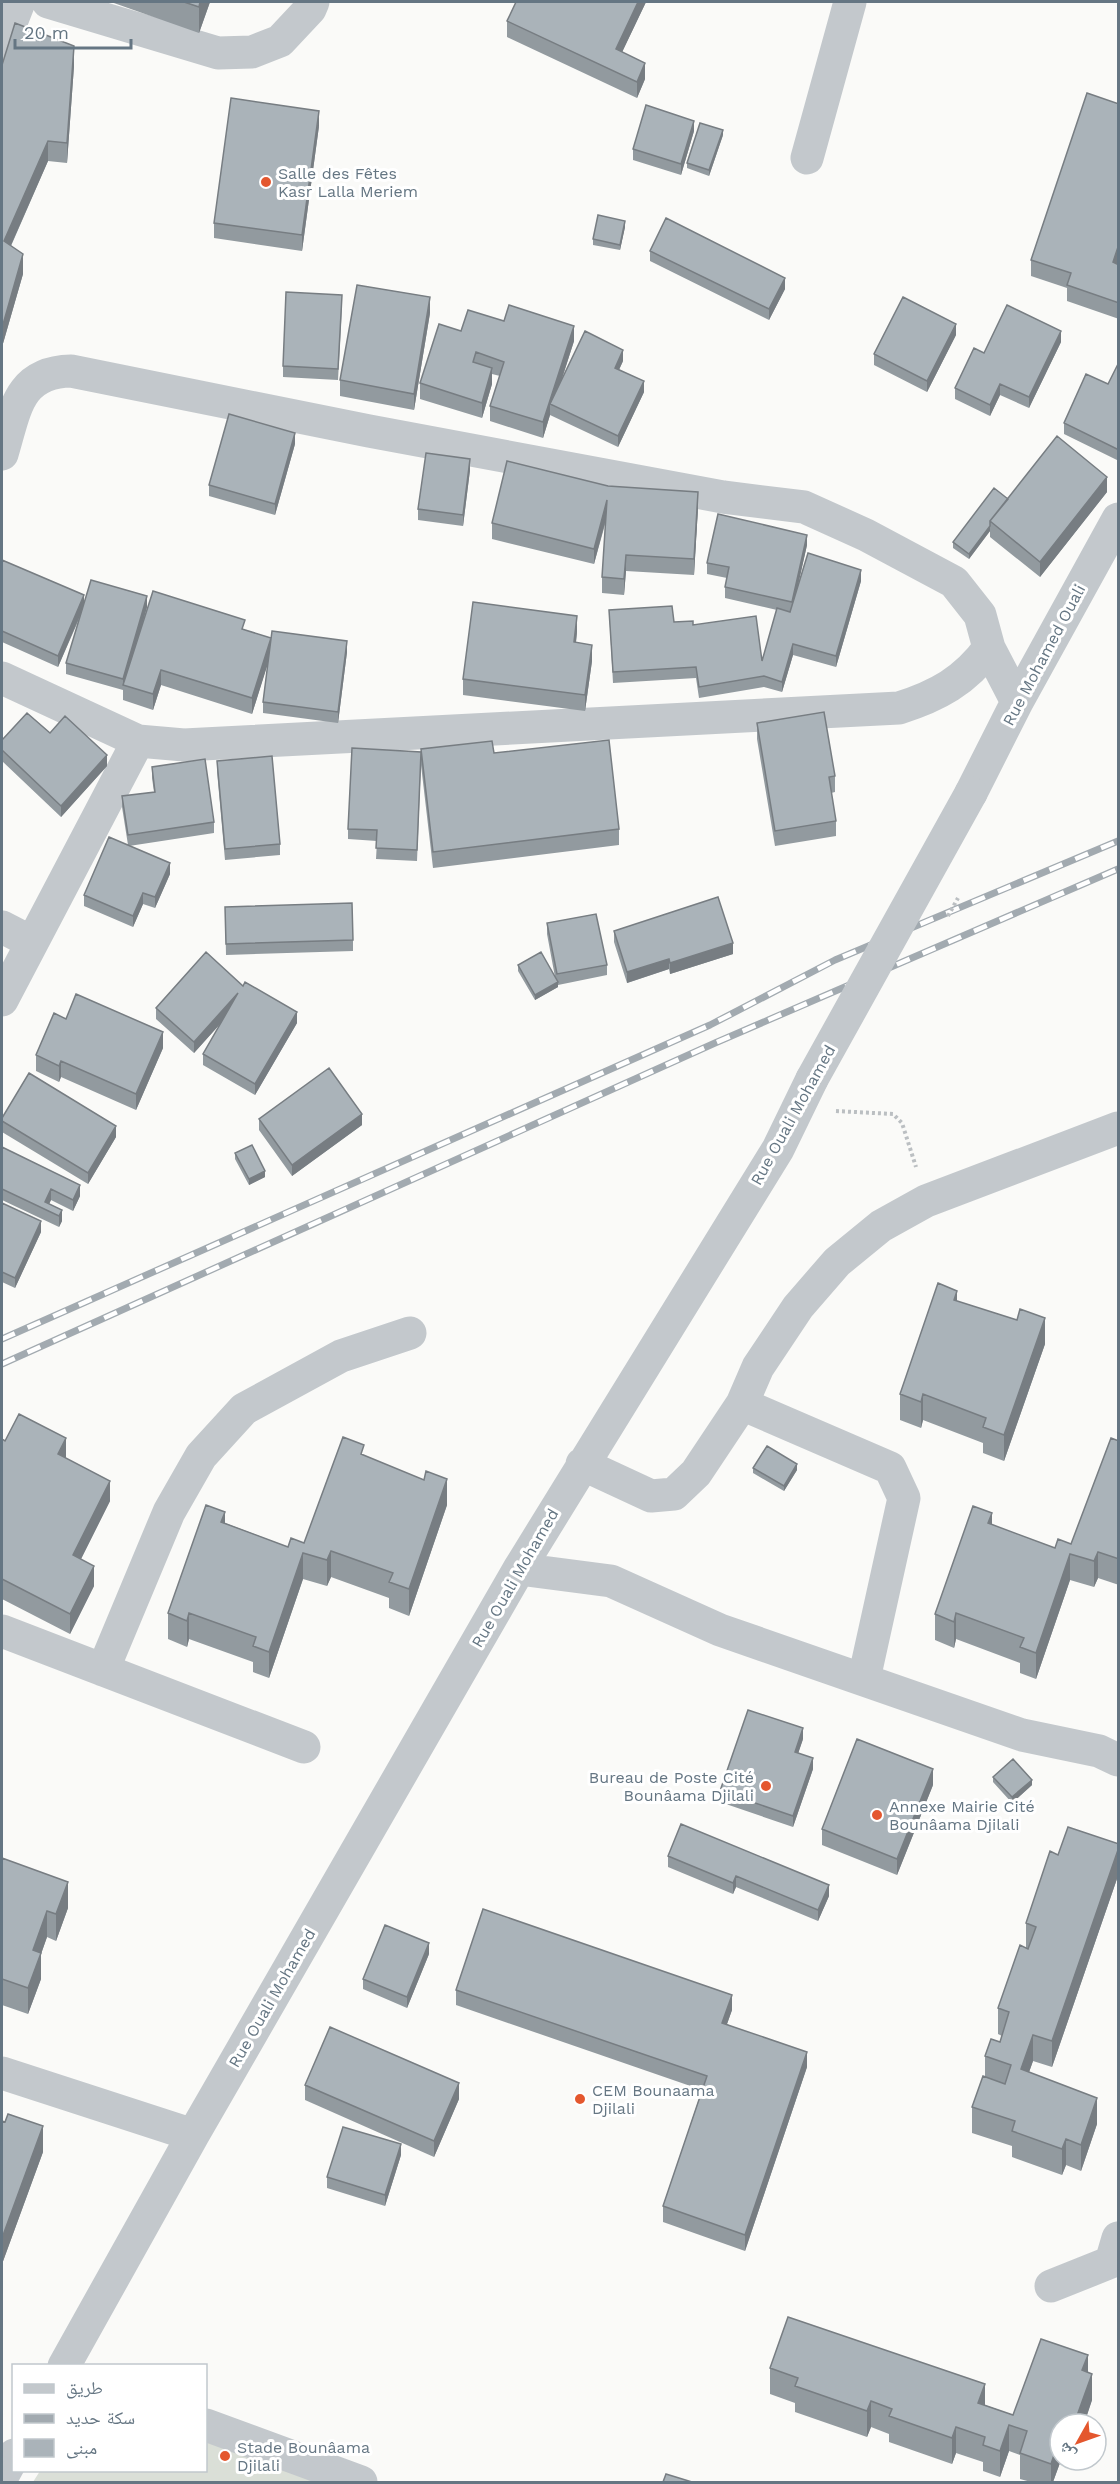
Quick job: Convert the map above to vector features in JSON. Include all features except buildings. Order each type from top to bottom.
[{"type":"street","points":[[2,46],[19,2]]},
{"type":"street","points":[[48,2],[219,53],[252,52],[280,41],[310,9],[313,2]]},
{"type":"street","points":[[807,158],[850,2]]},
{"type":"street","points":[[2,454],[21,394],[34,382],[56,372],[71,371],[369,431],[723,497],[804,507],[919,561],[954,582],[980,615],[989,648],[1017,702]]},
{"type":"street","name":"Rue Mohamed Ouali","points":[[971,793],[1017,702],[1119,519]]},
{"type":"street","points":[[2,678],[138,741],[184,745],[899,708],[934,698],[958,680],[989,648]]},
{"type":"street","points":[[2,1000],[138,741]]},
{"type":"street","name":"Rue Ouali Mohamed","points":[[65,2364],[193,2135],[519,1569],[778,1149],[812,1079],[971,793]]},
{"type":"street","points":[[2,927],[31,942]]},
{"type":"street","points":[[582,1464],[651,1496],[674,1494],[696,1473],[742,1404],[758,1367],[798,1307],[837,1262],[881,1226],[926,1201],[1119,1128]]},
{"type":"street","points":[[103,1670],[169,1512],[201,1456],[244,1408],[340,1356],[410,1333]]},
{"type":"street","points":[[742,1404],[890,1468],[904,1498],[864,1679]]},
{"type":"street","points":[[519,1569],[610,1581],[720,1630],[1022,1735],[1099,1751],[1119,1760]]},
{"type":"street","points":[[2,1631],[304,1748]]},
{"type":"street","points":[[2,2073],[193,2135]]},
{"type":"street","points":[[1051,2286],[1111,2262],[1119,2238]]},
{"type":"street","points":[[207,2425],[361,2482]]},
{"type":"street","points":[[2,2477],[12,2459]]},
{"type":"path","points":[[832,1111],[894,1114],[902,1123],[926,1201]]},
{"type":"shaded area","name":"Stade Bounâama Djilali","points":[[207,2442],[318,2482],[33,2482],[39,2472],[207,2472]]},
{"type":"railway","points":[[2,1339],[710,1025],[835,960],[1118,841]]},
{"type":"railway","points":[[2,1364],[715,1043],[1118,869]]},
{"type":"place","name":"Salle des Fêtes Kasr Lalla Meriem","points":[[266,182]]},
{"type":"place","name":"Bureau de Poste Cité Bounâama Djilali","points":[[766,1786]]},
{"type":"place","name":"Annexe Mairie Cité Bounâama Djilali","points":[[877,1815]]},
{"type":"place","name":"CEM Bounaama Djilali","points":[[580,2099]]},
{"type":"place","name":"Stade Bounâama Djilali","points":[[225,2456]]}]
